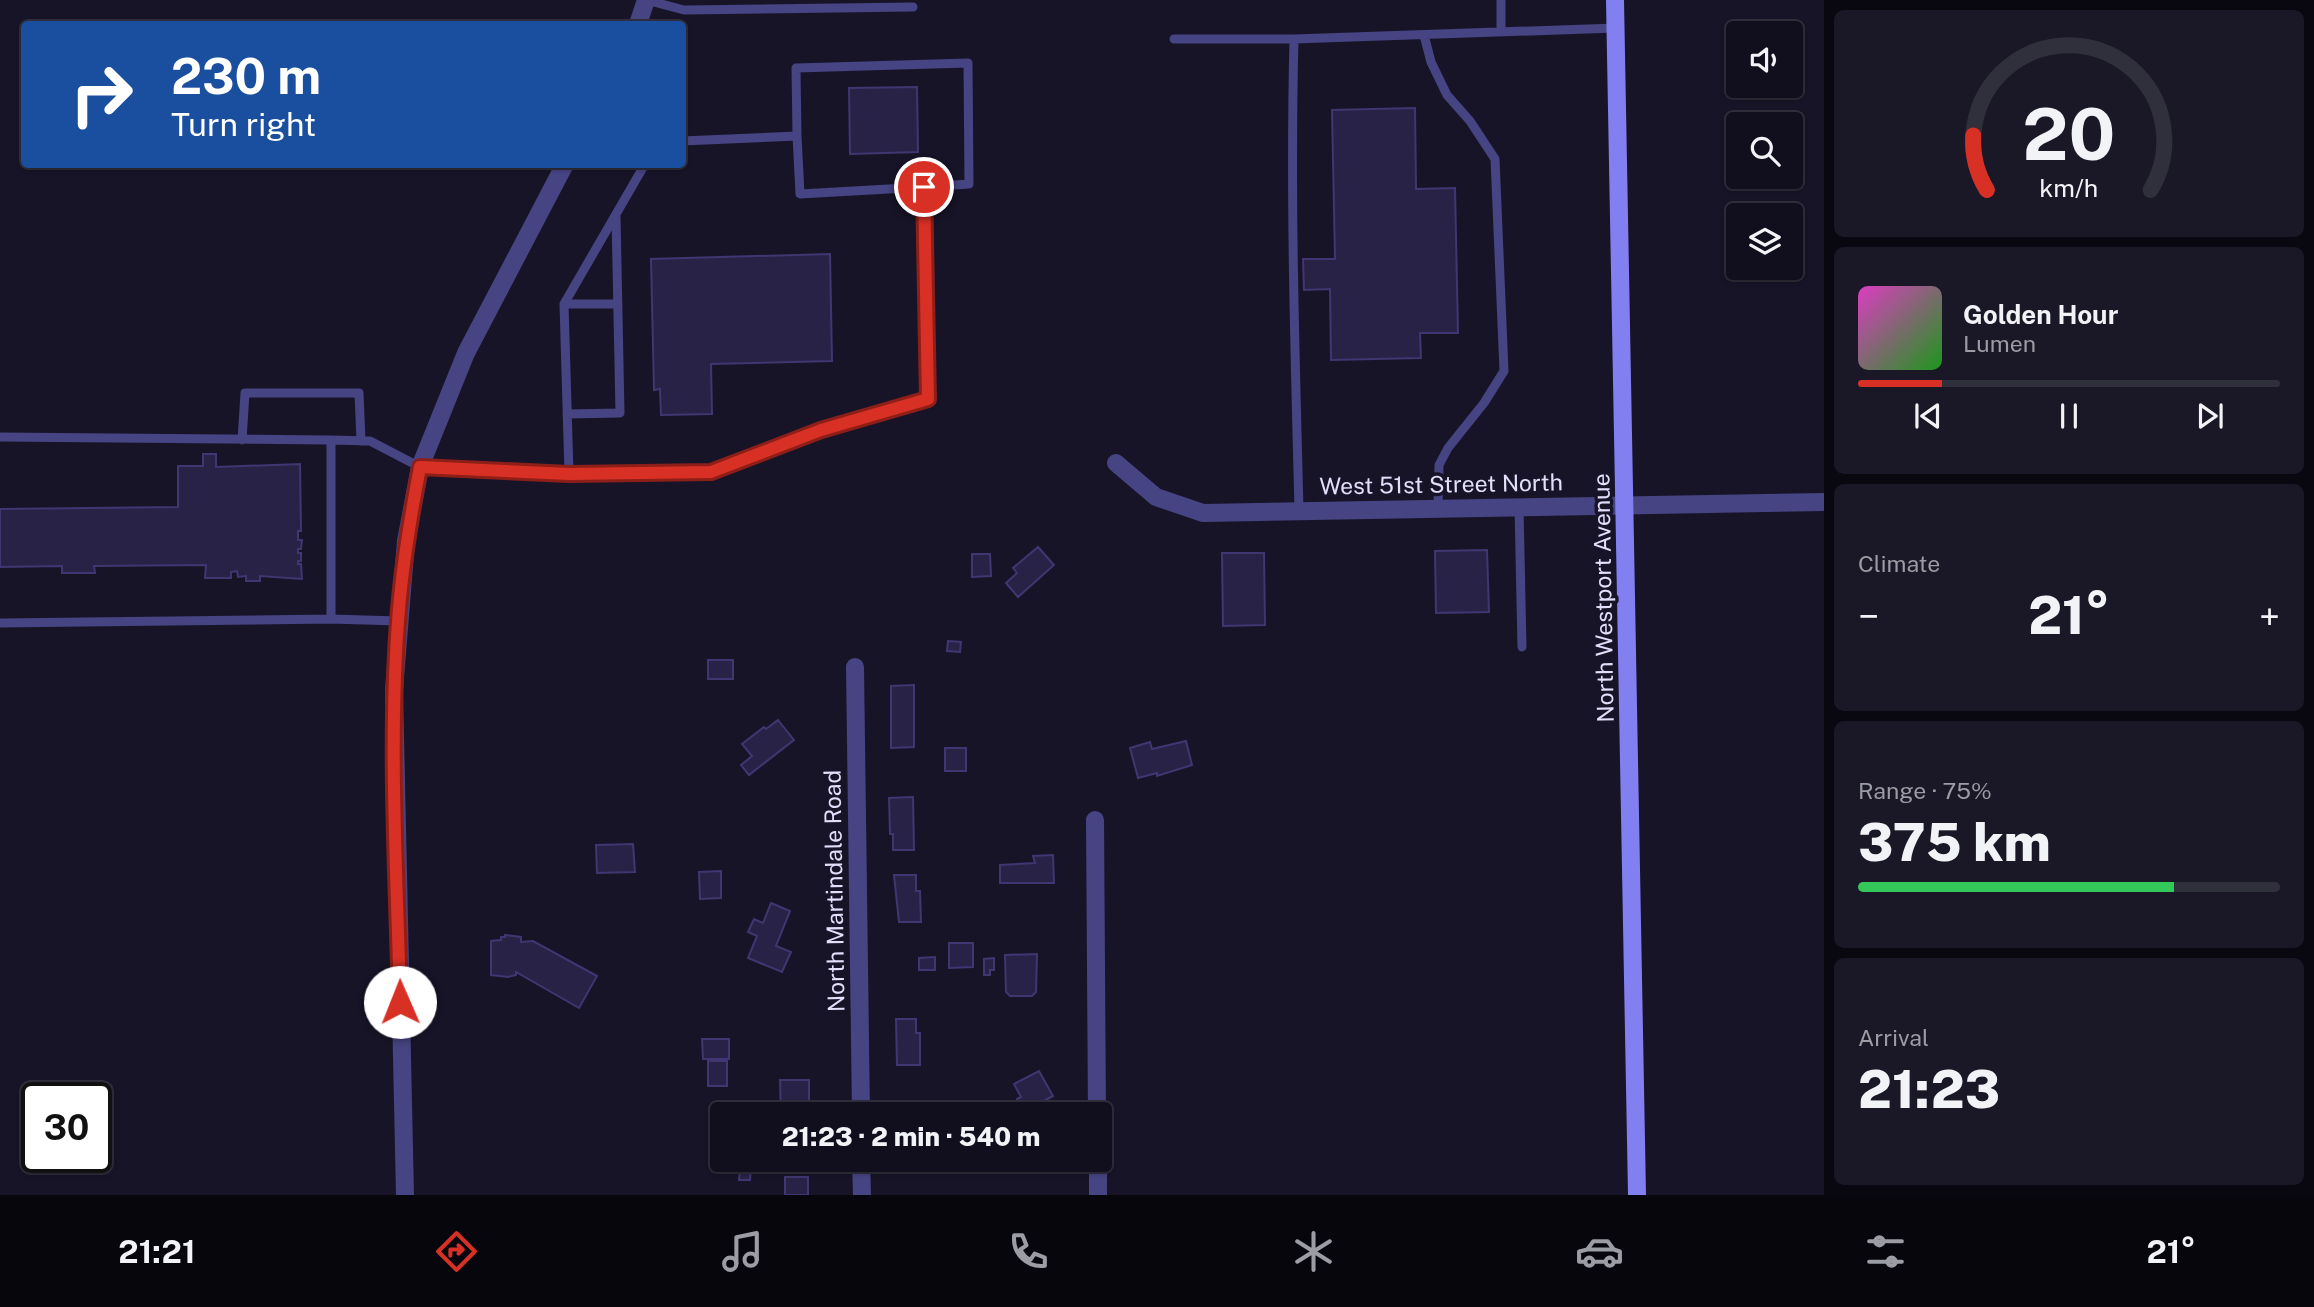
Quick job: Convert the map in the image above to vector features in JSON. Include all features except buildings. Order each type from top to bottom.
[{"type":"main road","name":"North Westport Avenue","points":[[1615,0],[1637,1195]]},
{"type":"street","points":[[639,21],[646,0]]},
{"type":"street","points":[[405,1195],[394,690],[406,541],[420,467],[466,353],[563,168]]},
{"type":"street","name":"West 51st Street North","points":[[1116,463],[1156,497],[1203,513],[1824,502]]},
{"type":"street","name":"North Martindale Road","points":[[855,667],[861,1102]]},
{"type":"street","points":[[1095,820],[1097,1102]]},
{"type":"street","points":[[861,1172],[862,1195]]},
{"type":"street","points":[[1098,1172],[1098,1195]]},
{"type":"lane","points":[[646,0],[684,10],[744,5],[913,7]]},
{"type":"lane","points":[[1501,0],[1501,32]]},
{"type":"lane","points":[[1174,39],[1294,39],[1616,28]]},
{"type":"lane","points":[[1424,35],[1431,62],[1447,95],[1470,121],[1495,159],[1504,371],[1484,403],[1448,448],[1439,465],[1438,508]]},
{"type":"lane","points":[[1294,39],[1292,262],[1298,510]]},
{"type":"lane","points":[[968,63],[969,184],[800,194],[797,136],[796,68],[968,63]]},
{"type":"lane","points":[[686,141],[797,136]]},
{"type":"lane","points":[[569,474],[564,304],[643,168]]},
{"type":"lane","points":[[0,438],[361,441],[370,442],[420,467],[569,474],[711,472],[821,430],[928,399],[924,187]]},
{"type":"lane","points":[[567,414],[620,413],[616,214]]},
{"type":"lane","points":[[564,304],[618,304]]},
{"type":"lane","points":[[242,439],[245,393],[359,393],[361,441]]},
{"type":"lane","points":[[331,440],[331,618]]},
{"type":"lane","points":[[1519,507],[1522,647]]},
{"type":"lane","points":[[0,623],[331,618],[398,621]]},
{"type":"route","points":[[400,1002],[394,690],[406,541],[420,467],[569,474],[711,472],[821,430],[928,399],[924,187]]}]
